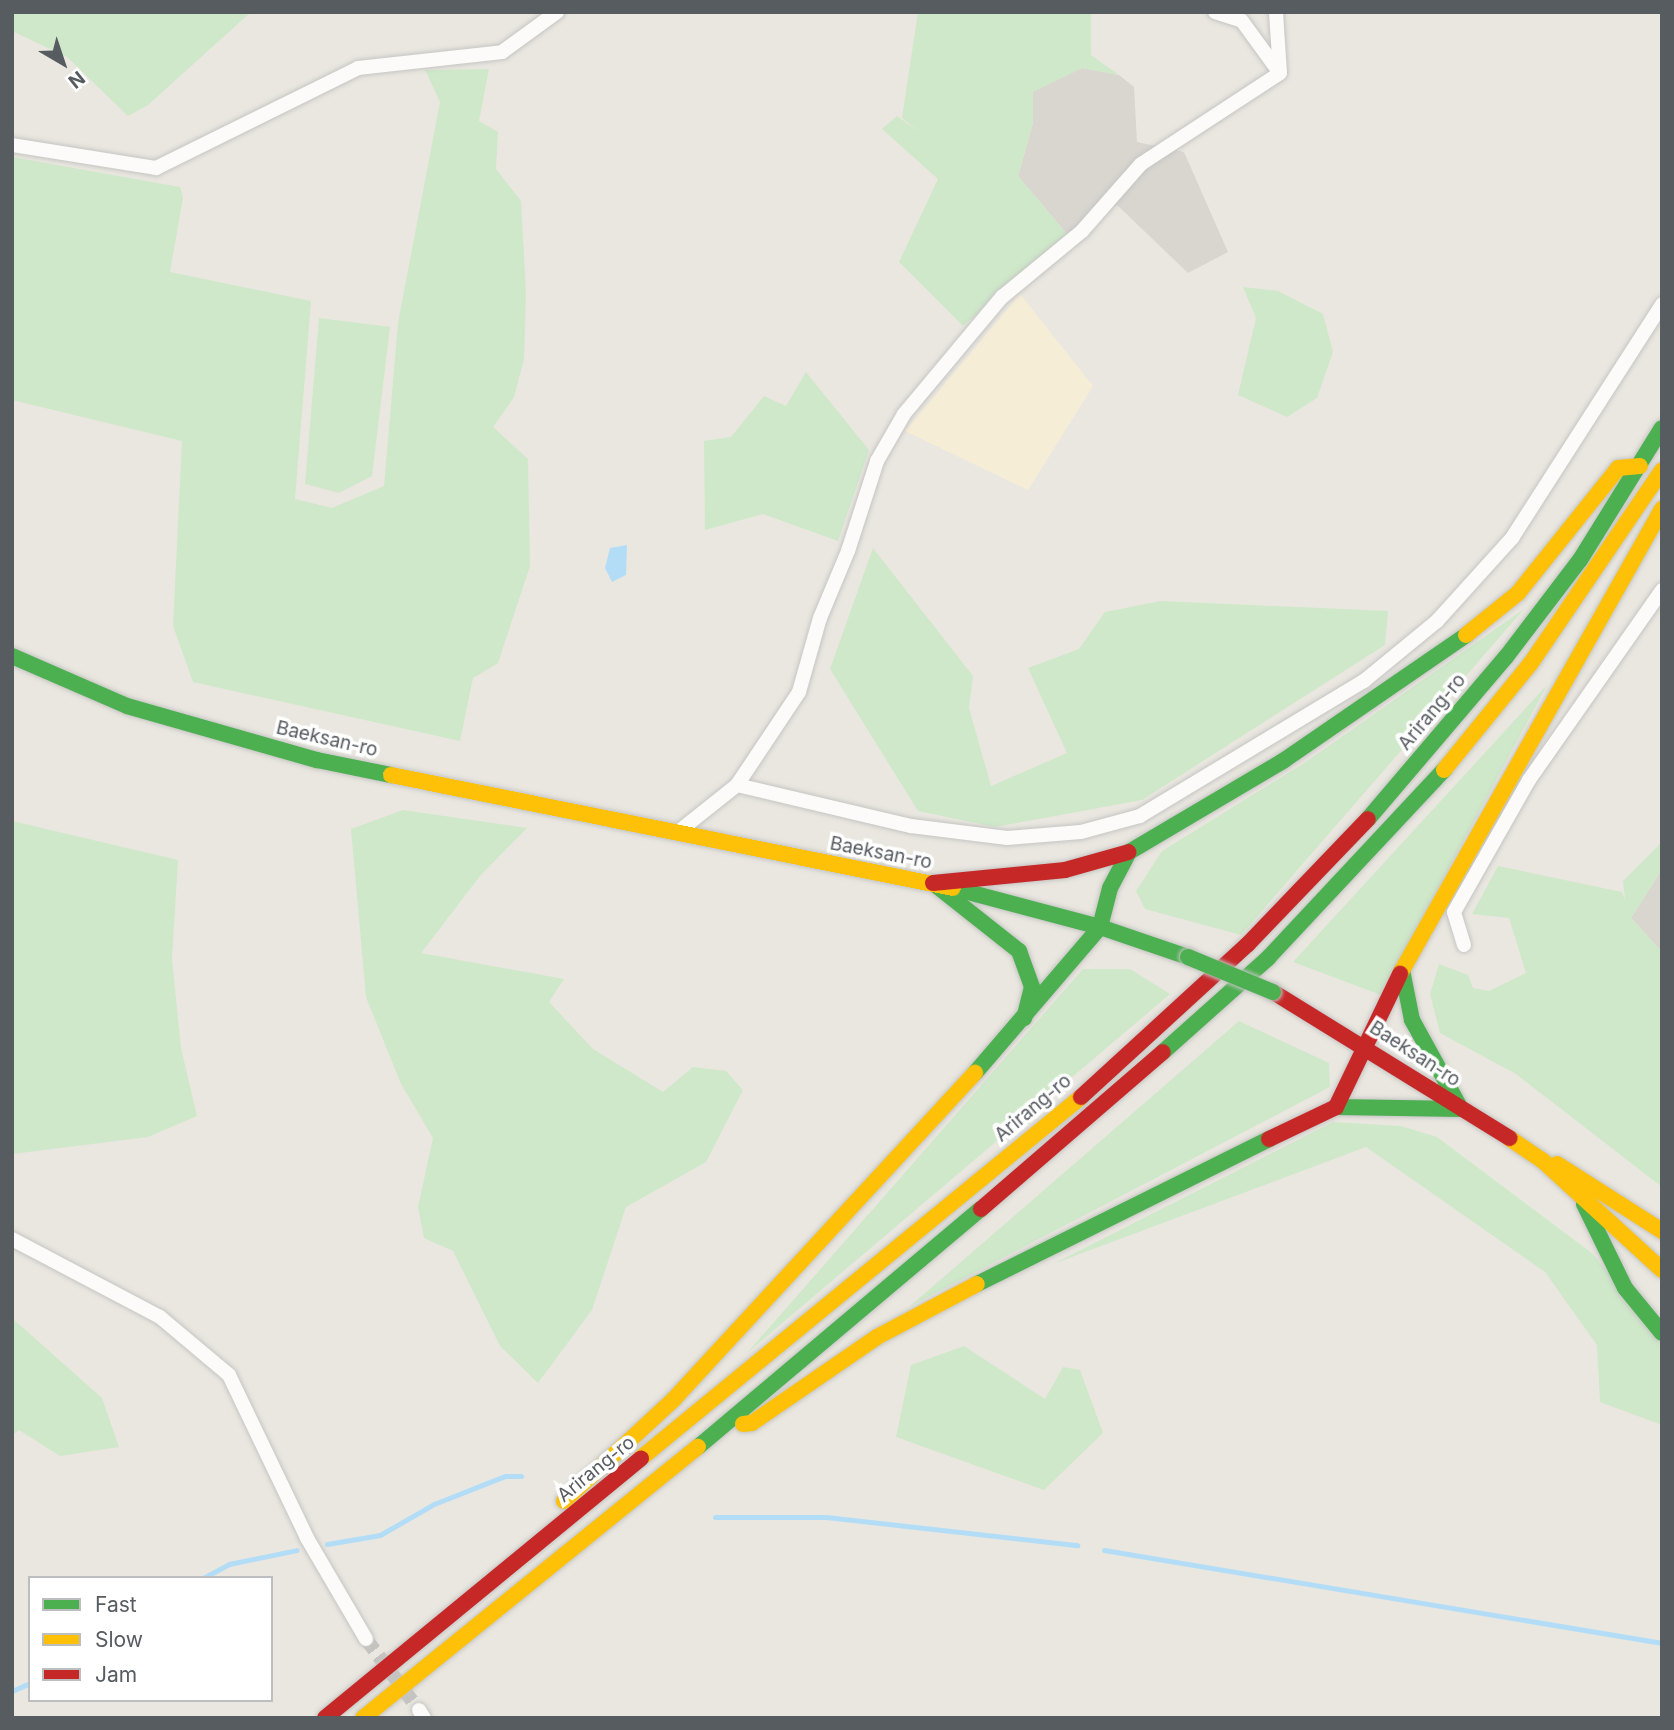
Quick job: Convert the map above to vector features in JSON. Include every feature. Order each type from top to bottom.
[{"type":"main road","name":"Arirang-ro","points":[[325,1718],[1087,1092],[1248,944],[1383,804],[1506,657],[1580,559],[1662,428]]},
{"type":"main road","points":[[933,883],[1065,870],[1129,852],[1283,761],[1432,663],[1518,593],[1618,468],[1640,466]]},
{"type":"main road","points":[[363,1718],[724,1426],[1193,1029],[1334,891],[1425,793],[1531,663],[1662,470]]},
{"type":"main road","points":[[1336,1107],[1368,1047],[1402,971],[1662,509]]},
{"type":"main road","name":"Baeksan-ro","points":[[12,656],[127,706],[317,760],[933,883],[1100,927],[1188,957],[1273,992],[1368,1047],[1461,1110],[1542,1160],[1662,1270]]},
{"type":"main road","points":[[536,1545],[543,1520],[674,1399],[1023,1020],[1100,927],[1110,888],[1129,852]]},
{"type":"main road","points":[[933,883],[1019,951],[1032,987],[1023,1020]]},
{"type":"main road","points":[[724,1426],[752,1423],[877,1337],[1083,1227],[1336,1107],[1461,1110],[1412,1020],[1402,971]]},
{"type":"main road","points":[[1542,1160],[1567,1168],[1662,1231]]},
{"type":"main road","points":[[1579,1194],[1625,1288],[1662,1333]]},
{"type":"street","points":[[12,145],[156,168],[358,68],[502,52],[557,12]]},
{"type":"street","points":[[1215,12],[1242,21],[1280,73]]},
{"type":"street","points":[[1276,12],[1280,73]]},
{"type":"street","points":[[678,832],[737,785],[799,692],[820,618],[877,461],[904,414],[1002,296],[1082,231],[1141,164],[1280,73]]},
{"type":"street","points":[[737,785],[911,826],[1007,838],[1081,832],[1140,816],[1364,681],[1437,621],[1512,538],[1662,304]]},
{"type":"street","points":[[1464,945],[1454,912],[1529,780],[1662,590]]},
{"type":"street","points":[[12,1239],[160,1317],[229,1375],[307,1538],[366,1639]]},
{"type":"shaded area","points":[[1082,68],[1119,75],[1134,87],[1137,142],[1184,152],[1228,252],[1188,273],[1117,205],[1067,234],[1018,176],[1033,123],[1033,91]]},
{"type":"shaded area","points":[[1020,294],[1093,386],[1028,490],[905,431]]},
{"type":"shaded area","points":[[1662,869],[1662,952],[1631,918]]},
{"type":"green space","points":[[12,12],[251,12],[148,105],[128,116],[67,57],[12,31]]},
{"type":"green space","points":[[918,12],[1091,12],[1091,55],[1119,75],[1082,68],[1033,92],[1033,123],[1018,176],[1067,234],[963,326],[899,262],[938,179],[882,129],[897,116],[919,132],[902,118]]},
{"type":"green space","points":[[489,69],[479,121],[498,132],[496,169],[521,201],[526,292],[524,359],[514,397],[493,427],[528,459],[530,566],[498,663],[473,678],[460,741],[193,682],[173,626],[182,441],[12,400],[12,157],[180,187],[183,198],[170,272],[311,301],[295,499],[332,508],[384,486],[398,323],[440,102],[425,70]]},
{"type":"green space","points":[[1243,287],[1278,291],[1323,314],[1333,352],[1317,398],[1287,417],[1238,395],[1256,318]]},
{"type":"green space","points":[[319,318],[390,327],[372,476],[339,493],[305,484]]},
{"type":"green space","points":[[806,372],[869,450],[838,541],[763,514],[705,530],[704,441],[731,437],[764,396],[786,406]]},
{"type":"green space","points":[[873,548],[973,676],[969,708],[991,786],[1067,753],[1028,668],[1079,649],[1105,612],[1161,601],[1388,611],[1385,645],[1142,800],[995,827],[918,811],[830,669]]},
{"type":"green space","points":[[1524,609],[1241,935],[1145,909],[1136,891],[1162,851],[1306,762]]},
{"type":"green space","points":[[1547,685],[1381,995],[1293,962]]},
{"type":"green space","points":[[403,810],[527,828],[480,876],[421,953],[564,979],[549,1002],[593,1049],[663,1092],[693,1067],[726,1071],[743,1090],[706,1162],[626,1207],[592,1310],[538,1383],[500,1346],[453,1251],[424,1238],[418,1207],[433,1138],[401,1084],[366,997],[351,829]]},
{"type":"green space","points":[[12,821],[178,860],[172,959],[181,1048],[197,1116],[148,1137],[12,1154]]},
{"type":"green space","points":[[1662,842],[1662,869],[1631,918],[1662,952],[1662,1187],[1516,1074],[1440,1033],[1430,994],[1439,964],[1468,975],[1473,988],[1489,991],[1526,973],[1509,918],[1472,914],[1498,866],[1622,892],[1625,899],[1623,881]]},
{"type":"green space","points":[[1083,969],[1130,969],[1170,994],[747,1353]]},
{"type":"green space","points":[[1239,1021],[1329,1063],[1330,1087],[909,1307]]},
{"type":"green space","points":[[1333,1122],[1401,1126],[1437,1137],[1593,1254],[1662,1339],[1662,1425],[1600,1402],[1597,1345],[1545,1272],[1366,1147],[1053,1264]]},
{"type":"green space","points":[[12,1318],[102,1398],[119,1447],[60,1456],[19,1430],[12,1435]]},
{"type":"green space","points":[[964,1346],[1045,1399],[1063,1367],[1080,1370],[1103,1433],[1044,1490],[896,1437],[911,1365]]},
{"type":"water","points":[[627,545],[626,575],[612,582],[605,568],[610,548]]},
{"type":"waterway","points":[[327,1544],[380,1535],[434,1504],[505,1476],[521,1476]]},
{"type":"waterway","points":[[715,1517],[826,1517],[1077,1545]]},
{"type":"waterway","points":[[207,1576],[229,1564],[297,1550]]},
{"type":"waterway","points":[[1104,1550],[1662,1643]]},
{"type":"waterway","points":[[12,1691],[28,1684]]},
{"type":"tunnel","points":[[366,1639],[419,1710]]},
{"type":"traffic: fast","points":[[1368,819],[1506,657],[1580,560],[1662,428]]},
{"type":"traffic: fast","points":[[975,1073],[1100,927],[1110,888],[1129,852],[1283,761],[1466,635]]},
{"type":"traffic: fast","points":[[12,656],[127,706],[317,760],[391,775]]},
{"type":"traffic: fast","points":[[1163,1052],[1268,958],[1444,770]]},
{"type":"traffic: fast","points":[[933,883],[1019,951],[1032,987],[1024,1018]]},
{"type":"traffic: fast","points":[[953,888],[1100,927],[1188,957]]},
{"type":"traffic: fast","points":[[1188,957],[1273,992]]},
{"type":"traffic: fast","points":[[1336,1107],[1461,1109],[1412,1020],[1402,970]]},
{"type":"traffic: fast","points":[[977,1284],[1269,1139]]},
{"type":"traffic: fast","points":[[1584,1204],[1625,1288],[1662,1333]]},
{"type":"traffic: fast","points":[[698,1447],[981,1209]]},
{"type":"traffic: slow","points":[[1466,635],[1518,593],[1618,468],[1640,466]]},
{"type":"traffic: slow","points":[[1444,770],[1531,663],[1662,470]]},
{"type":"traffic: slow","points":[[1400,974],[1662,509]]},
{"type":"traffic: slow","points":[[391,775],[953,888]]},
{"type":"traffic: slow","points":[[564,1501],[674,1399],[975,1073]]},
{"type":"traffic: slow","points":[[641,1458],[1081,1097]]},
{"type":"traffic: slow","points":[[1509,1138],[1542,1160],[1662,1270]]},
{"type":"traffic: slow","points":[[1557,1164],[1662,1231]]},
{"type":"traffic: slow","points":[[743,1424],[752,1423],[877,1337],[977,1284]]},
{"type":"traffic: slow","points":[[363,1718],[698,1447]]},
{"type":"traffic: jam","points":[[1081,1097],[1248,944],[1368,819]]},
{"type":"traffic: jam","points":[[933,883],[1065,870],[1129,852]]},
{"type":"traffic: jam","points":[[1269,1139],[1336,1107],[1400,974]]},
{"type":"traffic: jam","points":[[1273,992],[1509,1138]]},
{"type":"traffic: jam","points":[[981,1209],[1163,1052]]},
{"type":"traffic: jam","points":[[325,1718],[641,1458]]}]
